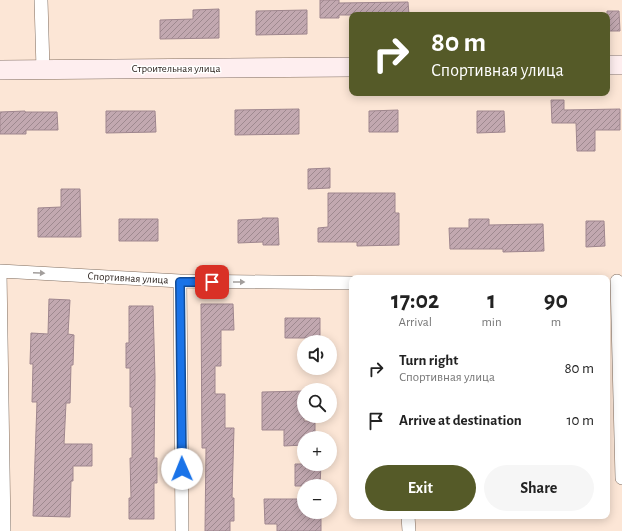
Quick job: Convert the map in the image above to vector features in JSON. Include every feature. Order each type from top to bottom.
[{"type":"street","points":[[41,0],[43,69]]},
{"type":"street","points":[[610,65],[622,65]]},
{"type":"street","name":"Строительная улица","points":[[0,70],[349,67]]},
{"type":"street","points":[[0,271],[4,531]]},
{"type":"street","name":"Спортивная улица","points":[[0,271],[180,282],[349,282]]},
{"type":"street","points":[[615,281],[622,478]]},
{"type":"street","points":[[180,282],[182,531]]},
{"type":"street","points":[[408,519],[409,531]]},
{"type":"building","points":[[320,0],[339,0],[339,3],[408,2],[409,12],[349,12],[349,15],[339,15],[339,18],[320,18]]},
{"type":"building","points":[[219,9],[219,38],[160,39],[160,20],[193,19],[193,10]]},
{"type":"building","points":[[307,10],[307,34],[256,35],[256,11]]},
{"type":"building","points":[[619,11],[620,31],[610,31],[610,12],[607,12]]},
{"type":"building","points":[[551,100],[564,100],[564,110],[620,109],[620,130],[595,130],[595,151],[577,151],[576,123],[552,123]]},
{"type":"building","points":[[299,109],[299,134],[235,135],[235,110]]},
{"type":"building","points":[[398,110],[398,132],[369,132],[369,111]]},
{"type":"building","points":[[106,111],[155,111],[156,132],[106,133]]},
{"type":"building","points":[[477,111],[504,111],[505,132],[477,133]]},
{"type":"building","points":[[0,112],[57,112],[58,130],[26,130],[26,134],[0,134]]},
{"type":"building","points":[[330,168],[330,188],[308,189],[308,169]]},
{"type":"building","points":[[61,189],[80,189],[81,237],[38,237],[38,208],[61,207]]},
{"type":"building","points":[[328,193],[395,193],[395,213],[399,213],[399,245],[357,246],[357,242],[318,242],[318,228],[328,227]]},
{"type":"building","points":[[278,218],[279,245],[263,245],[263,242],[238,243],[238,220]]},
{"type":"building","points":[[119,219],[158,219],[158,241],[119,241]]},
{"type":"building","points":[[469,219],[489,219],[489,225],[543,224],[544,251],[503,252],[503,249],[450,249],[449,228],[469,228]]},
{"type":"building","points":[[586,221],[604,221],[605,246],[586,247]]},
{"type":"building","points":[[49,299],[70,300],[68,334],[74,335],[73,365],[71,365],[70,403],[66,403],[64,444],[92,444],[92,466],[73,466],[70,517],[33,516],[37,402],[32,402],[33,364],[30,364],[31,333],[48,334]]},
{"type":"building","points":[[201,304],[233,304],[234,330],[221,330],[221,366],[215,366],[215,394],[225,394],[225,428],[234,428],[232,498],[234,498],[234,521],[230,521],[230,531],[205,531],[206,448],[202,448]]},
{"type":"building","points":[[129,306],[153,306],[155,377],[154,458],[157,458],[157,483],[154,483],[154,519],[129,519],[129,498],[131,498],[130,458],[132,458],[132,407],[130,407],[130,368],[126,368],[126,343],[129,343]]},
{"type":"building","points":[[285,318],[320,318],[320,335],[297,335],[297,338],[285,338]]},
{"type":"building","points":[[297,391],[297,423],[315,423],[315,431],[297,431],[297,445],[284,446],[284,430],[262,430],[262,392]]},
{"type":"building","points":[[295,464],[297,464],[297,471],[321,471],[320,479],[297,479],[297,486],[295,486]]},
{"type":"building","points":[[264,499],[297,499],[297,519],[321,519],[321,531],[277,531],[277,524],[265,524]]},
{"type":"route","points":[[182,469],[180,282],[212,282]]}]
